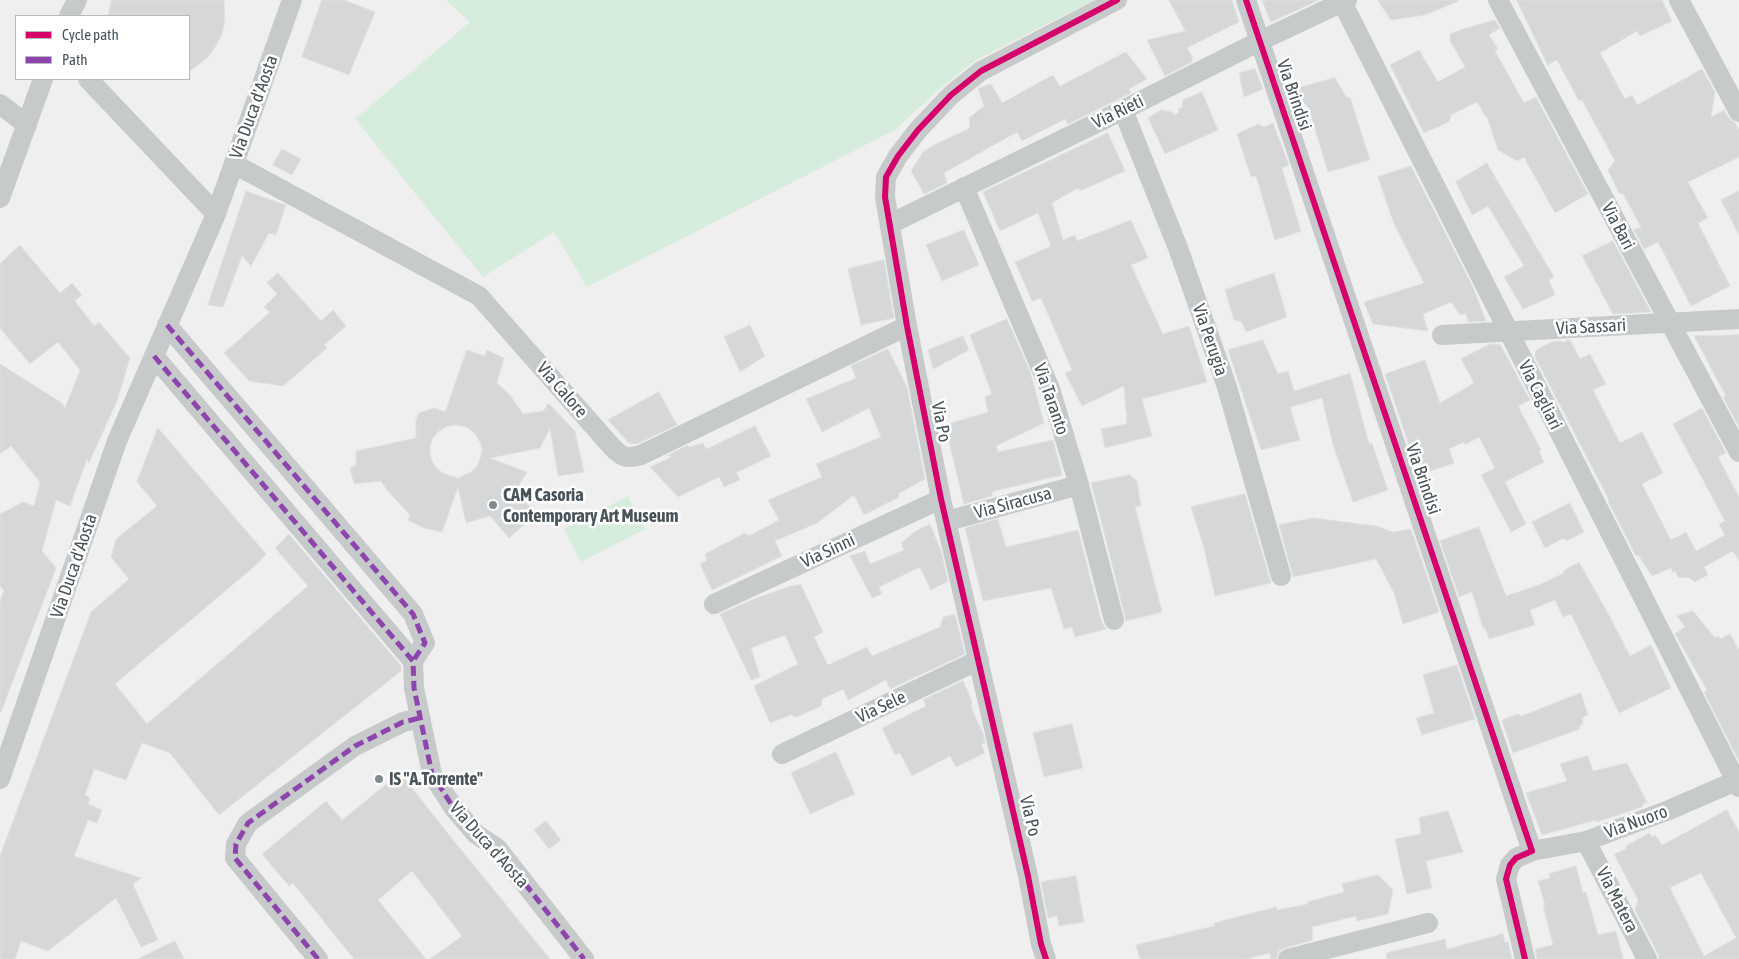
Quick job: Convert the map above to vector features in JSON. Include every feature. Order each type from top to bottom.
[{"type":"street","points":[[70,15],[77,0]]},
{"type":"street","name":"Via Duca d'Aosta","points":[[0,779],[117,441],[216,214],[292,0]]},
{"type":"street","name":"Via Po","points":[[1046,959],[1041,944],[1026,867],[942,499],[907,326],[885,197],[886,178],[898,156],[918,130],[951,95],[981,71],[1117,0]]},
{"type":"street","name":"Via Brindisi","points":[[1246,0],[1532,852]]},
{"type":"street","name":"Via Bari","points":[[1498,0],[1739,452]]},
{"type":"street","points":[[1679,0],[1739,112]]},
{"type":"street","name":"Via Rieti","points":[[890,224],[1345,1]]},
{"type":"street","name":"Via Cagliari","points":[[1345,1],[1507,331],[1738,784]]},
{"type":"street","points":[[0,198],[43,80]]},
{"type":"street","points":[[89,80],[216,214]]},
{"type":"street","points":[[0,104],[27,125]]},
{"type":"street","name":"Via Perugia","points":[[1123,110],[1178,248],[1227,387],[1281,576]]},
{"type":"street","name":"Via Calore","points":[[234,164],[479,296],[620,456],[630,458],[642,455],[907,326]]},
{"type":"street","name":"Via Taranto","points":[[964,187],[1050,389],[1079,485],[1114,620]]},
{"type":"street","name":"Via Sassari","points":[[1442,335],[1669,322],[1739,320]]},
{"type":"street","name":"Via Duca d'Aosta","points":[[167,325],[413,614],[425,643],[413,661],[414,688],[432,774],[452,807],[476,834],[497,848],[584,959]]},
{"type":"street","points":[[154,356],[413,661]]},
{"type":"street","name":"Via Siracusa","points":[[947,521],[1079,485]]},
{"type":"street","name":"Via Sinni","points":[[714,604],[942,499]]},
{"type":"street","name":"Via Sele","points":[[782,754],[979,660]]},
{"type":"street","points":[[318,959],[235,858],[236,844],[248,823],[355,746],[403,722],[420,718]]},
{"type":"street","name":"Via Nuoro","points":[[1532,852],[1586,841],[1738,784]]},
{"type":"street","name":"Via Matera","points":[[1586,841],[1647,959]]},
{"type":"street","points":[[1525,959],[1506,879],[1510,865],[1516,858],[1532,852]]},
{"type":"street","points":[[1288,959],[1428,923]]},
{"type":"green space","points":[[446,0],[1095,0],[976,60],[937,91],[895,130],[587,287],[554,232],[483,277],[355,119],[470,22]]},
{"type":"green space","points":[[628,496],[645,529],[581,562],[564,529]]},
{"type":"building","points":[[112,0],[224,0],[225,21],[222,34],[216,46],[208,57],[190,71],[190,15],[108,15]]},
{"type":"building","points":[[322,0],[344,0],[375,12],[349,75],[302,57]]},
{"type":"building","points":[[1169,0],[1232,0],[1239,22],[1187,48],[1192,57],[1192,62],[1165,76],[1147,40],[1185,31]]},
{"type":"building","points":[[1262,0],[1319,0],[1271,22]]},
{"type":"building","points":[[1378,0],[1459,1],[1425,15],[1391,20]]},
{"type":"building","points":[[1517,0],[1662,0],[1672,21],[1640,36],[1637,31],[1600,53],[1625,99],[1632,95],[1637,105],[1702,69],[1715,92],[1711,117],[1724,110],[1739,130],[1739,157],[1688,182],[1708,218],[1698,223],[1730,286],[1691,306],[1658,242],[1644,249],[1634,230],[1641,227],[1623,194],[1619,193],[1608,170],[1615,161],[1582,100],[1579,101],[1557,60],[1548,65]]},
{"type":"building","points":[[1495,20],[1500,28],[1489,35],[1498,49],[1495,51],[1524,103],[1536,97],[1588,194],[1555,213],[1524,157],[1517,161],[1498,150],[1487,117],[1477,102],[1451,115],[1449,122],[1424,133],[1390,65],[1419,50],[1438,82],[1465,67],[1450,41],[1450,34]]},
{"type":"building","points":[[1126,52],[1147,79],[1129,89],[1131,93],[1068,124],[1065,119],[1022,141],[1017,132],[944,173],[947,183],[924,194],[911,171],[923,152],[970,128],[969,118],[984,106],[978,88],[991,84],[1002,103],[1053,75],[1060,86]]},
{"type":"building","points":[[1255,69],[1263,89],[1244,97],[1239,73]]},
{"type":"building","points":[[1335,78],[1347,98],[1350,97],[1370,160],[1328,172],[1309,109],[1298,95],[1301,87]]},
{"type":"building","points":[[1202,92],[1218,130],[1165,154],[1148,118],[1161,110],[1172,112],[1174,115],[1179,112],[1178,109],[1182,108],[1183,100]]},
{"type":"building","points":[[1273,123],[1289,165],[1282,168],[1301,231],[1275,240],[1256,176],[1251,177],[1237,134],[1258,124],[1264,127]]},
{"type":"building","points":[[1108,133],[1125,171],[1080,191],[1078,188],[1052,203],[1063,240],[1075,235],[1077,241],[1131,220],[1148,258],[1131,265],[1163,334],[1189,326],[1207,382],[1142,399],[1152,436],[1105,448],[1101,429],[1127,424],[1124,386],[1082,406],[1065,373],[1072,370],[1041,298],[1032,301],[1015,262],[1051,246],[1038,213],[1000,231],[983,192]]},
{"type":"building","points":[[282,149],[301,159],[292,175],[273,165]]},
{"type":"building","points":[[1487,163],[1554,277],[1549,280],[1555,295],[1523,309],[1504,277],[1524,266],[1488,206],[1472,215],[1456,182]]},
{"type":"building","points":[[1411,166],[1473,287],[1486,321],[1468,322],[1466,314],[1460,315],[1451,302],[1423,314],[1428,331],[1373,324],[1364,302],[1424,283],[1394,224],[1378,177]]},
{"type":"building","points":[[246,191],[286,205],[276,235],[269,233],[251,266],[242,256],[223,307],[208,305]]},
{"type":"building","points":[[1739,191],[1739,235],[1721,200]]},
{"type":"building","points":[[964,230],[979,265],[942,281],[926,245]]},
{"type":"building","points":[[1613,241],[1651,312],[1613,314],[1582,256]]},
{"type":"building","points":[[20,245],[60,293],[72,283],[82,295],[75,301],[94,326],[99,322],[130,358],[117,401],[89,463],[87,459],[70,506],[56,500],[42,551],[56,568],[0,712],[0,601],[4,590],[0,586],[0,514],[23,502],[34,506],[40,482],[11,446],[0,454],[0,364],[62,403],[65,408],[80,370],[58,342],[30,364],[0,328],[0,264]]},
{"type":"building","points":[[884,260],[894,318],[861,325],[848,269]]},
{"type":"building","points":[[278,273],[321,321],[333,310],[346,326],[324,345],[327,348],[283,386],[249,381],[224,353],[270,312],[264,307],[277,294],[267,283]]},
{"type":"building","points":[[1274,273],[1287,317],[1246,332],[1242,322],[1234,320],[1225,290]]},
{"type":"building","points":[[1007,319],[1030,371],[1044,423],[996,446],[998,452],[1053,440],[1062,475],[995,491],[992,493],[992,496],[964,504],[945,425],[988,412],[985,397],[992,394],[970,335]]},
{"type":"building","points":[[750,325],[765,356],[740,372],[724,337]]},
{"type":"building","points":[[1739,335],[1739,427],[1723,397],[1726,396],[1694,336]]},
{"type":"building","points":[[963,336],[969,350],[933,369],[928,350]]},
{"type":"building","points":[[1263,340],[1278,374],[1288,371],[1294,391],[1350,373],[1369,444],[1372,443],[1388,490],[1353,502],[1333,445],[1322,398],[1290,407],[1300,440],[1261,450],[1228,350]]},
{"type":"building","points":[[1570,340],[1580,359],[1590,354],[1606,384],[1593,390],[1620,443],[1642,432],[1663,473],[1642,484],[1671,540],[1686,532],[1696,551],[1725,535],[1719,524],[1725,521],[1673,424],[1702,408],[1726,453],[1718,457],[1739,497],[1739,561],[1733,551],[1704,567],[1708,575],[1694,582],[1690,578],[1678,577],[1671,568],[1652,576],[1638,555],[1636,556],[1535,357],[1536,350],[1554,341],[1564,342]]},
{"type":"building","points":[[1490,344],[1500,344],[1530,400],[1518,406],[1541,450],[1539,452],[1544,462],[1505,482],[1526,524],[1511,532],[1481,475],[1495,468],[1479,437],[1465,445],[1464,442],[1449,449],[1454,463],[1419,475],[1385,374],[1425,360],[1440,403],[1474,383],[1461,359]]},
{"type":"building","points":[[888,349],[907,387],[925,479],[898,494],[899,497],[864,515],[854,495],[817,523],[775,541],[782,556],[712,590],[700,564],[707,560],[705,554],[745,533],[749,536],[779,520],[768,500],[822,477],[816,464],[881,437],[869,408],[822,432],[806,399],[856,378],[851,366]]},
{"type":"building","points":[[467,350],[485,356],[487,350],[504,358],[497,383],[510,395],[523,414],[543,411],[547,404],[549,404],[575,431],[584,472],[558,476],[550,428],[540,448],[490,458],[527,472],[516,490],[536,514],[509,538],[490,516],[466,523],[458,487],[442,532],[424,528],[408,520],[410,515],[381,481],[354,484],[350,468],[356,465],[356,451],[416,438],[416,420],[419,413],[434,408],[445,412]],"holes":[[[454,425],[470,429],[476,435],[482,450],[477,466],[471,472],[458,478],[438,470],[433,463],[430,446],[433,438],[439,431]]]},
{"type":"building","points":[[659,392],[677,425],[637,444],[629,443],[608,420]]},
{"type":"building","points":[[755,426],[771,456],[736,473],[740,480],[724,487],[719,477],[678,497],[650,467],[672,457],[668,455],[688,445],[689,447],[703,443],[706,449]]},
{"type":"building","points":[[158,428],[266,554],[256,565],[115,684],[147,724],[308,586],[275,548],[289,534],[401,666],[401,671],[219,815],[170,753],[142,743],[126,780],[94,769],[85,795],[90,798],[88,804],[102,810],[97,823],[88,820],[74,856],[141,878],[133,884],[158,940],[141,947],[116,898],[48,951],[21,941],[15,959],[0,959],[0,856],[91,612],[129,579],[111,557],[116,539],[157,506],[137,482]]},
{"type":"building","points":[[1130,475],[1137,481],[1141,506],[1135,507],[1162,612],[1126,621],[1091,483]]},
{"type":"building","points":[[1245,494],[1271,583],[1215,596],[1204,548],[1191,507]]},
{"type":"building","points":[[1570,503],[1584,532],[1566,541],[1564,538],[1545,548],[1532,522]]},
{"type":"building","points":[[1313,518],[1376,526],[1393,532],[1411,529],[1439,612],[1403,624],[1394,593],[1376,559],[1293,577],[1279,525]]},
{"type":"building","points":[[998,519],[1006,547],[1078,530],[1102,623],[1106,629],[1075,637],[1072,627],[1064,629],[1051,588],[983,601],[965,528]]},
{"type":"building","points":[[930,524],[941,551],[948,581],[931,590],[920,567],[879,587],[882,594],[872,598],[850,556],[865,551],[870,564],[904,550],[901,543],[914,532]]},
{"type":"building","points":[[1479,527],[1506,596],[1539,585],[1564,573],[1563,571],[1579,562],[1630,656],[1651,645],[1671,688],[1619,713],[1571,614],[1563,617],[1555,600],[1530,610],[1535,625],[1489,639],[1485,628],[1483,628],[1472,592],[1459,597],[1440,541]]},
{"type":"building","points":[[801,585],[823,632],[814,637],[828,665],[867,647],[872,656],[940,627],[943,617],[955,614],[965,654],[890,689],[886,680],[848,700],[843,689],[822,699],[821,706],[797,717],[791,715],[770,723],[754,686],[798,664],[785,635],[751,648],[760,677],[751,680],[720,614],[754,599],[791,586]]},
{"type":"building","points":[[1693,611],[1715,638],[1719,636],[1720,639],[1730,634],[1739,650],[1739,761],[1704,692],[1707,690],[1675,634],[1685,627],[1677,616]]},
{"type":"building","points":[[1457,665],[1475,719],[1422,735],[1416,718],[1434,713],[1423,675]]},
{"type":"building","points":[[963,681],[971,699],[972,709],[983,733],[985,743],[981,745],[985,753],[956,767],[950,756],[912,776],[900,753],[895,755],[882,728],[926,706],[923,700]]},
{"type":"building","points":[[1581,693],[1588,715],[1582,718],[1583,724],[1579,726],[1580,729],[1513,753],[1502,720],[1518,714],[1521,716]]},
{"type":"building","points":[[1072,724],[1083,768],[1044,777],[1033,733]]},
{"type":"building","points":[[836,752],[855,794],[810,814],[791,773]]},
{"type":"building","points":[[1588,756],[1593,771],[1627,763],[1647,802],[1642,807],[1597,822],[1596,820],[1542,835],[1526,793],[1567,781],[1560,764]]},
{"type":"building","points":[[400,773],[550,959],[430,959],[462,936],[412,871],[378,900],[426,959],[354,959],[293,883],[289,886],[262,854],[326,801],[342,820]]},
{"type":"building","points":[[1727,810],[1739,832],[1739,959],[1659,959],[1635,910],[1638,900],[1614,854],[1626,849],[1626,846],[1649,833],[1652,837],[1655,835],[1662,845]],"holes":[[[1701,873],[1736,938],[1704,956],[1670,888]]]},
{"type":"building","points":[[1448,811],[1463,852],[1426,861],[1432,888],[1407,894],[1395,839],[1421,834],[1419,818]]},
{"type":"building","points":[[546,821],[561,840],[549,849],[534,830]]},
{"type":"building","points":[[1576,866],[1583,893],[1586,892],[1598,935],[1616,931],[1623,959],[1537,959],[1535,949],[1553,945],[1538,881],[1550,878],[1549,874]]},
{"type":"building","points":[[1378,875],[1393,890],[1388,914],[1357,921],[1356,916],[1312,927],[1313,940],[1279,951],[1276,959],[1271,959],[1270,953],[1246,959],[1140,959],[1136,945],[1214,926],[1214,923],[1276,907],[1277,910],[1308,904],[1307,902],[1344,892],[1342,884]]},
{"type":"building","points":[[1076,876],[1084,922],[1059,926],[1057,916],[1048,918],[1041,882]]},
{"type":"building","points":[[1503,934],[1505,943],[1508,942],[1512,959],[1387,959],[1386,953],[1445,939],[1447,949]]},
{"type":"building","points":[[175,941],[184,959],[138,959]]},
{"type":"marked path","points":[[167,325],[413,614],[425,643],[413,661]]},
{"type":"marked path","points":[[154,356],[413,661],[414,688],[432,774],[453,807],[476,834],[497,848],[584,959]]},
{"type":"marked path","points":[[318,959],[235,858],[236,844],[248,823],[355,746],[403,722],[420,718]]},
{"type":"cycle path","points":[[1046,959],[1041,944],[1028,876],[941,499],[907,326],[885,197],[886,177],[898,156],[918,130],[951,95],[981,71],[1117,0]]},
{"type":"cycle path","points":[[1246,0],[1532,851],[1516,858],[1510,865],[1506,879],[1525,959]]},
{"type":"place","name":"CAM Casoria Contemporary Art Museum","points":[[493,505]]},
{"type":"place","name":"IS \"A.Torrente\"","points":[[379,779]]}]
